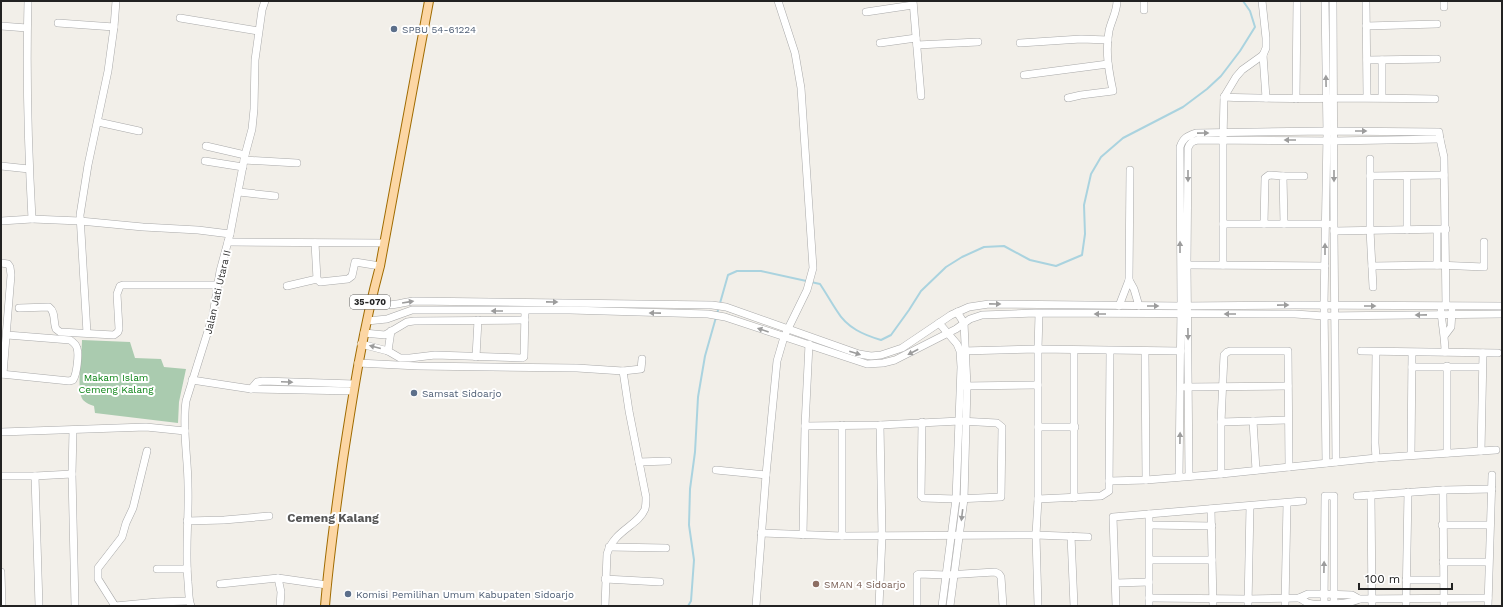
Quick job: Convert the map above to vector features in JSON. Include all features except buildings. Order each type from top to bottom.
[{"type":"main road","name":"35-070","points":[[325,606],[332,530],[353,388],[370,301],[380,266],[429,1]]},
{"type":"street","points":[[28,1],[29,169],[32,219]]},
{"type":"street","points":[[87,333],[80,221],[81,205],[108,71],[116,1]]},
{"type":"street","name":"Jalan Jati Utara II","points":[[190,603],[187,569],[188,484],[184,417],[186,401],[213,315],[222,260],[230,234],[244,160],[252,129],[255,60],[258,31],[265,1]]},
{"type":"street","points":[[756,606],[766,475],[777,366],[784,337],[807,290],[813,273],[801,88],[795,54],[778,1]]},
{"type":"street","points":[[1068,98],[1112,91],[1108,64],[1108,40],[1109,31],[1117,7],[1117,1]]},
{"type":"street","points":[[1144,1],[1144,10]]},
{"type":"street","points":[[1223,265],[1224,97],[1236,76],[1263,54],[1266,48],[1262,1]]},
{"type":"street","points":[[1296,99],[1297,1]]},
{"type":"street","points":[[1325,1],[1330,137],[1331,225],[1329,306]]},
{"type":"street","points":[[1329,98],[1333,1]]},
{"type":"street","points":[[1366,1],[1367,97]]},
{"type":"street","points":[[866,12],[913,3],[921,96]]},
{"type":"street","points":[[180,18],[258,31]]},
{"type":"street","points":[[58,23],[114,27]]},
{"type":"street","points":[[1366,26],[1437,24]]},
{"type":"street","points":[[1,26],[27,28]]},
{"type":"street","points":[[1020,42],[1108,40]]},
{"type":"street","points":[[880,43],[978,42]]},
{"type":"street","points":[[1263,54],[1266,98]]},
{"type":"street","points":[[1367,60],[1437,59]]},
{"type":"street","points":[[1382,60],[1382,97]]},
{"type":"street","points":[[1024,76],[1108,64]]},
{"type":"street","points":[[1224,97],[1296,99],[1382,97],[1435,99]]},
{"type":"street","points":[[98,122],[139,131]]},
{"type":"street","points":[[1185,306],[1180,147],[1182,140],[1186,136],[1196,133],[1223,136],[1440,139],[1444,157],[1446,229],[1446,306],[1442,315],[1442,326],[1445,336],[1445,352]]},
{"type":"street","points":[[1180,476],[1181,351],[1187,265],[1188,148],[1193,141],[1223,136]]},
{"type":"street","points":[[206,146],[244,160]]},
{"type":"street","points":[[1370,159],[1370,230],[1373,287]]},
{"type":"street","points":[[205,160],[244,160],[297,163]]},
{"type":"street","points":[[1,166],[29,169]]},
{"type":"street","points":[[1118,306],[1129,280],[1130,170]]},
{"type":"street","points":[[1264,224],[1265,178],[1269,175],[1304,176]]},
{"type":"street","points":[[1370,176],[1444,175]]},
{"type":"street","points":[[1283,176],[1284,224]]},
{"type":"street","points":[[1407,176],[1407,230]]},
{"type":"street","points":[[239,192],[275,196]]},
{"type":"street","points":[[1,221],[32,219],[80,221],[198,230],[230,234]]},
{"type":"street","points":[[1223,224],[1331,225],[1370,230],[1446,229]]},
{"type":"street","points":[[1331,225],[1325,266],[1330,316],[1331,463]]},
{"type":"street","points":[[1437,230],[1437,265]]},
{"type":"street","points":[[228,242],[384,242]]},
{"type":"street","points":[[1372,266],[1446,265],[1484,267],[1484,242]]},
{"type":"street","points":[[315,243],[317,279]]},
{"type":"street","points":[[287,286],[317,279],[320,282],[348,279],[352,276],[355,262],[380,266]]},
{"type":"street","points":[[1,263],[8,264],[10,270],[7,335],[2,374],[69,381],[73,380],[76,373],[77,348],[70,340],[7,335]]},
{"type":"street","points":[[1187,265],[1325,266]]},
{"type":"street","points":[[1129,280],[1134,289],[1139,306]]},
{"type":"street","points":[[19,308],[49,307],[52,309],[57,331],[111,335],[116,334],[119,329],[118,288],[123,285],[217,286]]},
{"type":"street","points":[[370,301],[386,306],[395,306],[413,301],[712,304],[726,307],[788,329],[867,364],[883,363],[895,360],[909,354],[975,317],[982,315],[1295,314],[1330,316],[1502,314]]},
{"type":"street","points":[[361,344],[388,351],[400,358],[436,356],[518,359],[524,357],[525,320],[520,302]]},
{"type":"street","points":[[570,302],[570,310]]},
{"type":"street","points":[[682,304],[682,313]]},
{"type":"street","points":[[1035,304],[1037,314],[1038,349],[1038,499],[1036,535],[1038,606]]},
{"type":"street","points":[[837,350],[871,356],[881,355],[902,348],[957,312],[978,305],[1502,306]]},
{"type":"street","points":[[1049,314],[1050,305]]},
{"type":"street","points":[[1445,336],[1451,327],[1452,314],[1446,306]]},
{"type":"street","points":[[367,321],[387,319],[412,310],[570,310],[708,314],[726,317],[809,344],[819,344]]},
{"type":"street","points":[[950,606],[964,499],[964,323],[957,312]]},
{"type":"street","points":[[1184,314],[1189,387],[1189,476]]},
{"type":"street","points":[[476,357],[478,320]]},
{"type":"street","points":[[364,333],[383,336],[407,322],[414,321],[525,320]]},
{"type":"street","points":[[939,323],[963,351]]},
{"type":"street","points":[[388,351],[392,331]]},
{"type":"street","points":[[803,535],[805,426],[809,344]]},
{"type":"street","points":[[963,351],[1038,349],[1181,351]]},
{"type":"street","points":[[1074,350],[1074,498]]},
{"type":"street","points":[[1038,499],[1101,496],[1109,491],[1110,351]]},
{"type":"street","points":[[1145,351],[1146,480]]},
{"type":"street","points":[[1221,474],[1221,422],[1224,355],[1230,351],[1288,351],[1288,467]]},
{"type":"street","points":[[1360,351],[1412,353],[1498,353]]},
{"type":"street","points":[[1376,352],[1376,458]]},
{"type":"street","points":[[1411,455],[1412,353]]},
{"type":"street","points":[[1481,451],[1482,353]]},
{"type":"street","points":[[358,363],[418,366],[577,368],[623,371],[641,369],[642,359]]},
{"type":"street","points":[[1447,366],[1447,453]]},
{"type":"street","points":[[1412,367],[1481,367]]},
{"type":"street","points":[[605,606],[605,579],[609,547],[615,538],[638,518],[644,510],[646,497],[638,462],[623,371]]},
{"type":"street","points":[[192,380],[251,389],[353,388]]},
{"type":"street","points":[[964,386],[1038,385]]},
{"type":"street","points":[[1181,387],[1288,386]]},
{"type":"street","points":[[1221,422],[1288,420]]},
{"type":"street","points":[[805,426],[880,425],[922,422],[963,421],[997,423],[1002,427],[1002,495],[999,499],[926,498],[921,496],[922,422]]},
{"type":"street","points":[[942,606],[956,499],[963,421]]},
{"type":"street","points":[[1253,421],[1256,470]]},
{"type":"street","points":[[842,425],[842,536]]},
{"type":"street","points":[[879,606],[882,536],[880,425]]},
{"type":"street","points":[[1,432],[149,427],[185,431]]},
{"type":"street","points":[[1038,427],[1075,427]]},
{"type":"street","points":[[73,430],[72,474],[75,606]]},
{"type":"street","points":[[1109,481],[1146,480],[1180,476],[1221,474],[1376,458],[1496,450]]},
{"type":"street","points":[[146,451],[134,508],[126,523],[122,537],[98,568],[98,579],[115,606],[157,602],[190,603]]},
{"type":"street","points":[[638,462],[668,461]]},
{"type":"street","points":[[716,470],[766,475]]},
{"type":"street","points":[[1,476],[72,474]]},
{"type":"street","points":[[1299,598],[1308,603],[1329,605],[1372,598],[1406,602],[1488,602],[1488,562],[1492,475]]},
{"type":"street","points":[[35,476],[39,606]]},
{"type":"street","points":[[1356,496],[1443,490],[1492,489]]},
{"type":"street","points":[[1443,490],[1442,562],[1444,602]]},
{"type":"street","points":[[1406,602],[1408,492]]},
{"type":"street","points":[[1329,605],[1330,594],[1325,496],[1331,495],[1334,496],[1330,594],[1329,605]]},
{"type":"street","points":[[1371,495],[1372,606]]},
{"type":"street","points":[[1116,606],[1113,517],[1303,501]]},
{"type":"street","points":[[1285,606],[1287,503]]},
{"type":"street","points":[[1248,603],[1250,506]]},
{"type":"street","points":[[1212,509],[1214,603]]},
{"type":"street","points":[[1149,514],[1149,606]]},
{"type":"street","points":[[187,521],[224,520],[269,516]]},
{"type":"street","points":[[1150,524],[1212,526]]},
{"type":"street","points":[[1442,525],[1490,525]]},
{"type":"street","points":[[761,533],[842,536],[951,534],[1088,537]]},
{"type":"street","points":[[1071,536],[1074,606]]},
{"type":"street","points":[[609,547],[666,548]]},
{"type":"street","points":[[1150,560],[1212,560]]},
{"type":"street","points":[[1442,562],[1488,562]]},
{"type":"street","points":[[157,569],[187,569]]},
{"type":"street","points":[[1,572],[2,606]]},
{"type":"street","points":[[917,606],[917,575],[954,575],[995,572],[1001,577],[1003,606]]},
{"type":"street","points":[[220,584],[278,578],[327,585]]},
{"type":"street","points":[[278,578],[281,592],[280,606]]},
{"type":"street","points":[[605,579],[660,582]]},
{"type":"street","points":[[1406,580],[1443,580]]},
{"type":"street","points":[[1116,583],[1149,582]]},
{"type":"street","points":[[1149,598],[1214,603],[1248,603],[1285,598],[1299,598],[1308,594],[1330,594],[1352,595],[1360,599]]},
{"type":"green space","name":"Makam Islam Cemeng Kalang","points":[[82,340],[130,342],[135,358],[161,359],[164,367],[186,369],[179,402],[178,423],[95,413],[94,406],[84,401],[81,395],[80,380]]},
{"type":"waterway","points":[[688,606],[691,601],[694,560],[689,525],[690,489],[695,452],[698,397],[705,356],[728,275],[737,271],[761,271],[820,284],[841,317],[846,322],[856,330],[881,340],[891,335],[921,291],[946,267],[962,257],[984,247],[1004,246],[1030,260],[1056,266],[1082,255],[1085,234],[1084,205],[1091,174],[1101,157],[1123,138],[1183,107],[1207,89],[1221,76],[1240,51],[1255,27],[1250,11],[1243,1]]},
{"type":"place","name":"SPBU 54-61224","points":[[394,29]]},
{"type":"place","name":"Samsat Sidoarjo","points":[[414,393]]},
{"type":"place","name":"SMAN 4 Sidoarjo","points":[[816,584]]},
{"type":"place","name":"Komisi Pemilihan Umum Kabupaten Sidoarjo","points":[[348,594]]},
{"type":"district","name":"Cemeng Kalang","points":[[333,518]]}]
